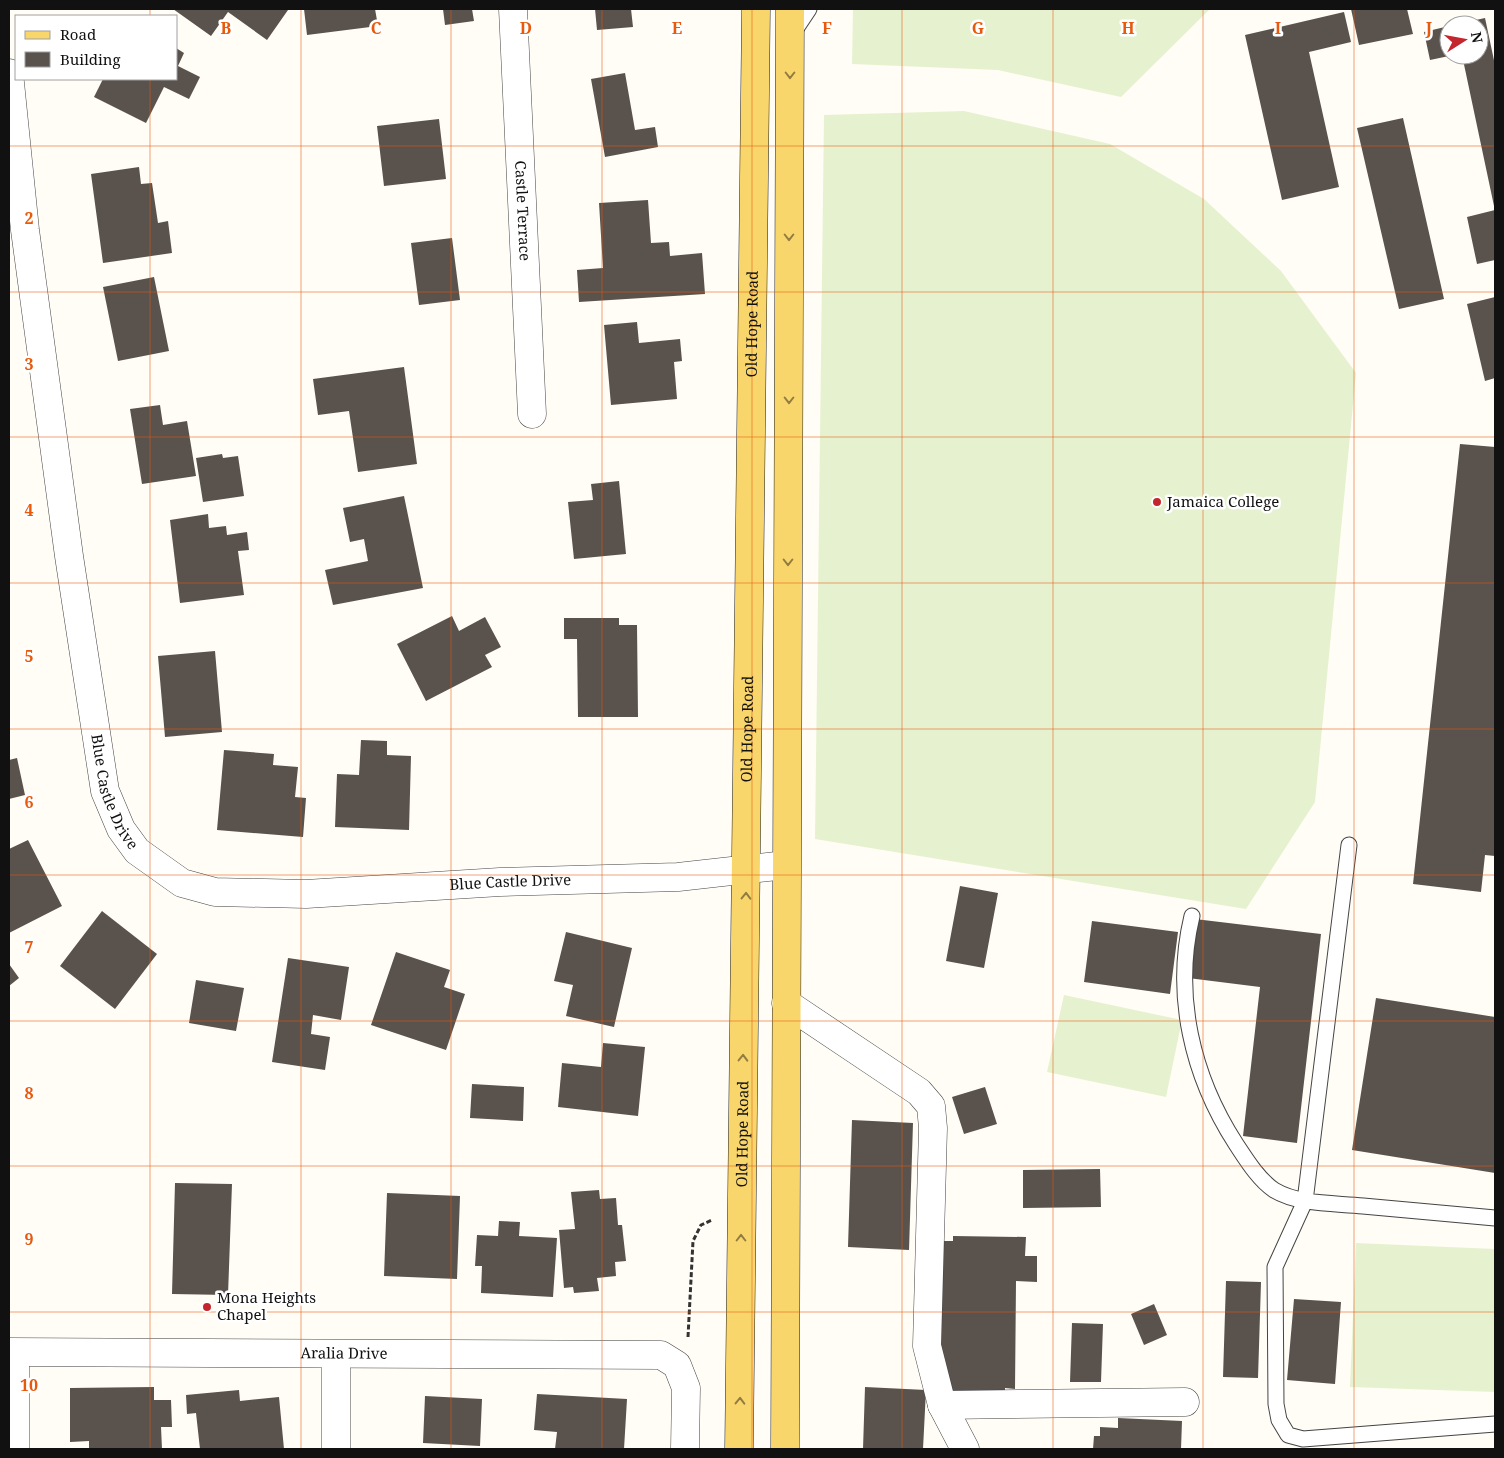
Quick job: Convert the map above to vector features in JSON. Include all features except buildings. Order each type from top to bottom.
[{"type":"main road","name":"Old Hope Road","points":[[739,1449],[756,9]]},
{"type":"main road","points":[[785,1449],[790,9]]},
{"type":"street","name":"Castle Terrace","points":[[513,9],[532,414]]},
{"type":"street","name":"Blue Castle Drive","points":[[9,73],[35,299],[69,556],[105,791],[121,829],[137,851],[182,883],[215,892],[306,894],[500,882],[678,877],[746,868],[786,866]]},
{"type":"street","points":[[786,1003],[919,1092],[930,1106],[933,1128],[927,1346],[942,1406],[964,1449]]},
{"type":"street","points":[[12,1352],[15,1449]]},
{"type":"street","name":"Aralia Drive","points":[[12,1352],[661,1355],[677,1365],[686,1388],[685,1449]]},
{"type":"street","points":[[336,1354],[336,1449]]},
{"type":"street","points":[[942,1406],[1185,1402]]},
{"type":"lane","points":[[790,37],[809,9]]},
{"type":"lane","points":[[1349,845],[1305,1201],[1275,1267],[1276,1404],[1279,1420],[1288,1435],[1304,1439],[1495,1424]]},
{"type":"lane","points":[[1192,916],[1185,946],[1185,1002],[1200,1076],[1223,1124],[1249,1164],[1274,1190],[1305,1201],[1495,1218]]},
{"type":"path","points":[[688,1339],[694,1241],[697,1233],[701,1225],[715,1218],[741,1219]]},
{"type":"green space","points":[[853,9],[1210,9],[1121,97],[998,70],[852,64]]},
{"type":"green space","points":[[964,111],[1110,144],[1204,199],[1281,271],[1356,373],[1315,802],[1246,909],[815,839],[824,115]]},
{"type":"green space","points":[[1064,995],[1182,1020],[1166,1097],[1047,1072]]},
{"type":"green space","points":[[1356,1243],[1495,1249],[1495,1392],[1350,1387]]},
{"type":"place","name":"Jamaica College","points":[[1157,502]]},
{"type":"place","name":"Mona Heights Chapel","points":[[207,1307]]}]
